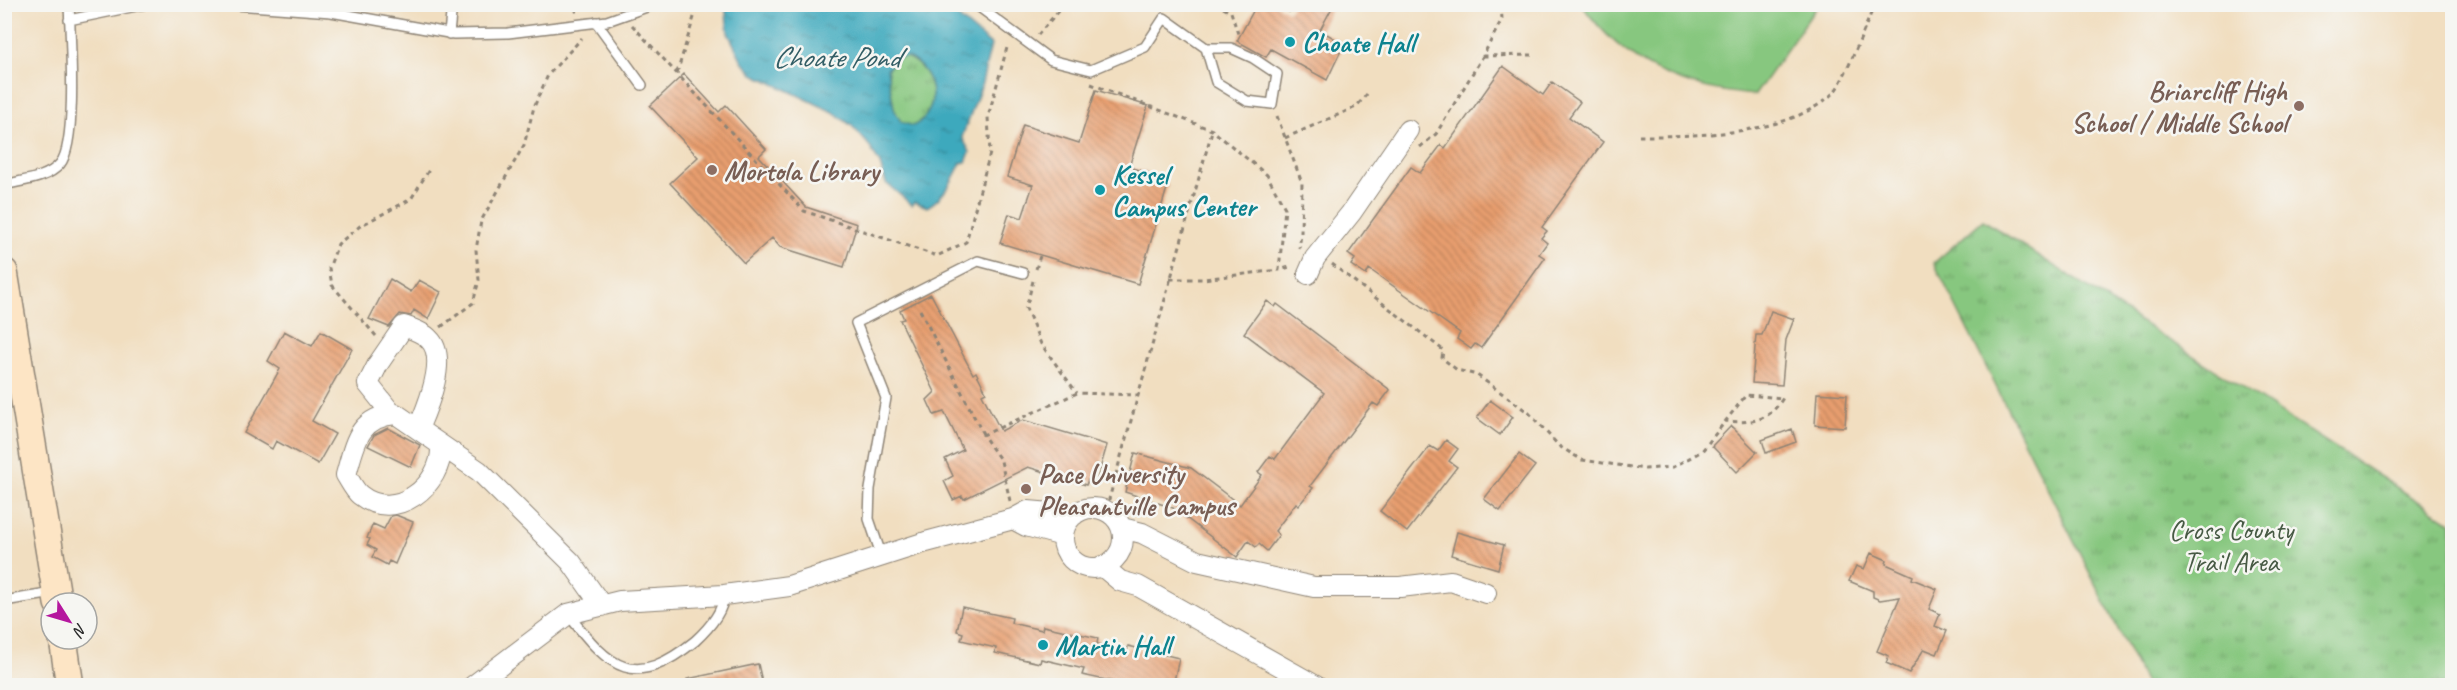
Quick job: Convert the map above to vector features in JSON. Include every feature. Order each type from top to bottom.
[{"type":"main road","points":[[4,272],[56,591]]},
{"type":"main road","points":[[65,651],[70,686]]},
{"type":"street","points":[[1305,268],[1351,213],[1408,130]]},
{"type":"street","points":[[392,414],[368,384],[387,349],[404,326],[429,339],[438,355],[429,404],[418,429]]},
{"type":"street","points":[[441,446],[442,461],[427,486],[404,502],[381,505],[359,494],[346,475],[359,432],[377,416],[396,414],[479,471],[571,562],[602,606]]},
{"type":"street","points":[[473,686],[568,614],[620,601],[724,595],[789,586],[926,542],[1014,519],[1028,511],[1074,515],[1089,508],[1106,510],[1113,514],[1138,586]]},
{"type":"street","points":[[1074,515],[1065,528],[1063,536],[1068,554],[1075,561],[1083,566],[1102,566],[1120,581],[1138,586],[1316,686]]},
{"type":"street","points":[[1014,519],[1026,526],[1063,536]]},
{"type":"street","points":[[1121,542],[1139,548],[1156,542],[1197,561],[1314,587],[1400,587],[1451,581],[1486,593]]},
{"type":"street","points":[[1102,566],[1121,542]]},
{"type":"lane","points":[[4,185],[47,174],[60,164],[68,150],[69,4]]},
{"type":"lane","points":[[69,20],[146,4]]},
{"type":"lane","points":[[223,4],[331,12],[449,34],[508,33],[596,22],[623,16],[654,4]]},
{"type":"lane","points":[[449,34],[452,4]]},
{"type":"lane","points":[[975,4],[1051,60],[1091,70],[1144,47],[1164,18],[1206,48],[1231,48],[1253,57],[1277,74],[1272,104],[1247,101],[1216,82],[1206,48]]},
{"type":"lane","points":[[596,22],[642,85]]},
{"type":"lane","points":[[882,557],[869,519],[870,489],[886,398],[856,323],[978,261],[1023,273]]},
{"type":"lane","points":[[568,614],[595,650],[621,669],[646,673],[675,658],[704,632],[723,603],[724,595]]},
{"type":"lane","points":[[4,597],[10,600],[39,599]]},
{"type":"path","points":[[677,74],[698,4]]},
{"type":"path","points":[[1030,44],[1064,4]]},
{"type":"path","points":[[1215,4],[1231,12],[1239,37]]},
{"type":"path","points":[[1640,136],[1740,132],[1798,116],[1835,92],[1875,4]]},
{"type":"path","points":[[623,16],[804,210],[937,256],[966,242],[990,153],[988,117],[1012,31]]},
{"type":"path","points":[[423,336],[450,322],[473,303],[479,280],[476,250],[481,221],[524,145],[534,107],[548,75],[580,38],[603,31]]},
{"type":"path","points":[[1484,56],[1532,55]]},
{"type":"path","points":[[1089,83],[1212,130],[1268,175],[1286,208],[1280,270]]},
{"type":"path","points":[[1285,138],[1356,106],[1367,94]]},
{"type":"path","points":[[1272,104],[1302,183],[1301,234],[1305,268]]},
{"type":"path","points":[[1106,510],[1212,130]]},
{"type":"path","points":[[387,349],[332,285],[328,268],[338,244],[360,226],[411,199],[429,170]]},
{"type":"path","points":[[1040,256],[1026,308],[1041,344],[1077,393]]},
{"type":"path","points":[[1170,279],[1203,279],[1305,268],[1328,261],[1443,350],[1442,358],[1457,370],[1478,375],[1529,413],[1559,446],[1582,460],[1645,469],[1673,467],[1702,451],[1746,395],[1783,398],[1774,411],[1751,423],[1726,421]]},
{"type":"path","points":[[920,310],[983,435],[1001,461],[1014,519]]},
{"type":"path","points":[[983,435],[1077,393],[1137,395]]},
{"type":"green space","points":[[1582,5],[1818,5],[1755,95],[1703,87],[1657,71],[1636,59],[1617,44]]},
{"type":"green space","points":[[906,57],[924,71],[932,90],[929,111],[913,126],[901,122],[894,109],[887,69],[898,58]]},
{"type":"green space","name":"Cross County Trail Area","points":[[1983,220],[2452,523],[2452,685],[2146,685],[1934,263]]},
{"type":"water","name":"Choate Pond","points":[[725,4],[922,4],[947,8],[991,45],[981,87],[962,137],[970,152],[966,162],[961,163],[947,188],[933,203],[927,207],[915,202],[912,205],[886,183],[880,164],[868,144],[853,127],[833,112],[753,74],[742,61],[728,33]],"holes":[[[907,57],[917,63],[929,80],[932,101],[923,120],[913,126],[901,122],[894,109],[887,69],[898,58]]]},
{"type":"building","name":"Choate Hall","points":[[1257,4],[1275,4],[1289,12],[1293,4],[1334,4],[1320,30],[1344,44],[1327,80],[1271,49],[1266,57],[1237,41]]},
{"type":"building","points":[[1503,66],[1543,95],[1552,82],[1580,102],[1569,117],[1603,142],[1542,227],[1547,231],[1541,238],[1547,243],[1539,254],[1545,258],[1481,348],[1475,344],[1471,349],[1457,339],[1460,333],[1369,269],[1366,275],[1351,265],[1355,259],[1348,254],[1411,167],[1420,173],[1441,145],[1445,148]]},
{"type":"building","name":"Mortola Library","points":[[684,74],[719,112],[726,105],[766,149],[759,156],[806,207],[857,224],[844,267],[780,247],[772,238],[744,263],[670,183],[698,157],[650,106]]},
{"type":"building","name":"Kessel Campus Center","points":[[1096,90],[1148,106],[1129,167],[1148,173],[1146,178],[1168,185],[1138,284],[1000,243],[1009,214],[1022,218],[1033,185],[1007,177],[1023,125],[1079,143]]},
{"type":"building","points":[[390,279],[411,292],[419,280],[441,292],[428,319],[414,310],[411,316],[400,314],[389,327],[369,319]]},
{"type":"building","points":[[931,294],[973,374],[976,372],[986,392],[982,394],[1001,431],[1023,420],[1107,445],[1096,483],[1088,480],[1086,485],[1028,467],[964,499],[962,496],[953,500],[944,481],[953,476],[945,459],[963,450],[944,412],[934,415],[927,400],[935,392],[900,320],[904,319],[900,310]]},
{"type":"building","points":[[1267,301],[1275,307],[1277,304],[1390,390],[1378,406],[1373,403],[1310,486],[1313,488],[1299,505],[1296,503],[1275,531],[1279,535],[1267,551],[1259,544],[1256,547],[1248,541],[1237,557],[1173,508],[1125,492],[1135,453],[1191,468],[1240,505],[1262,475],[1258,472],[1270,456],[1275,459],[1324,393],[1244,333]]},
{"type":"building","points":[[1771,311],[1794,319],[1786,340],[1782,385],[1752,383],[1756,335],[1762,335]]},
{"type":"building","points":[[284,331],[312,346],[321,331],[352,349],[312,421],[335,434],[318,464],[276,441],[272,449],[244,433],[280,369],[268,361]]},
{"type":"building","points":[[1817,393],[1847,395],[1845,427],[1815,425]]},
{"type":"building","points":[[1490,400],[1513,417],[1500,435],[1477,418]]},
{"type":"building","points":[[1731,426],[1757,452],[1737,472],[1712,446]]},
{"type":"building","points":[[388,428],[420,445],[411,467],[368,446],[374,435]]},
{"type":"building","points":[[1792,429],[1796,442],[1766,453],[1762,440]]},
{"type":"building","points":[[1446,440],[1458,449],[1449,461],[1457,467],[1407,532],[1380,511],[1430,446],[1438,451]]},
{"type":"building","points":[[1519,454],[1535,466],[1500,511],[1484,499]]},
{"type":"building","points":[[396,515],[413,522],[395,564],[389,561],[387,565],[372,557],[376,550],[367,545],[370,539],[367,538],[373,524],[384,529],[391,516]]},
{"type":"building","points":[[1457,532],[1504,545],[1498,569],[1451,555]]},
{"type":"building","points":[[1871,553],[1887,560],[1886,564],[1913,576],[1912,579],[1937,589],[1929,609],[1940,614],[1935,626],[1947,631],[1937,654],[1924,649],[1909,673],[1886,663],[1889,656],[1877,651],[1900,597],[1880,600],[1873,597],[1873,591],[1849,581],[1856,566],[1864,569]]},
{"type":"building","name":"Martin Hall","points":[[962,607],[1012,618],[1011,623],[1042,630],[1043,626],[1098,638],[1097,644],[1127,651],[1128,646],[1179,658],[1173,686],[1145,686],[1130,682],[1129,685],[1082,675],[1084,669],[1041,659],[1040,663],[995,653],[996,648],[961,640],[963,633],[957,631]]},
{"type":"building","points":[[758,664],[763,686],[687,686],[687,679]]},
{"type":"place","name":"Choate Hall","points":[[1290,42]]},
{"type":"place","name":"Briarcliff High School / Middle School","points":[[2299,106]]},
{"type":"place","name":"Mortola Library","points":[[712,170]]},
{"type":"place","name":"Kessel Campus Center","points":[[1100,190]]},
{"type":"place","name":"Pace University Pleasantville Campus","points":[[1026,489]]},
{"type":"place","name":"Martin Hall","points":[[1043,645]]}]
